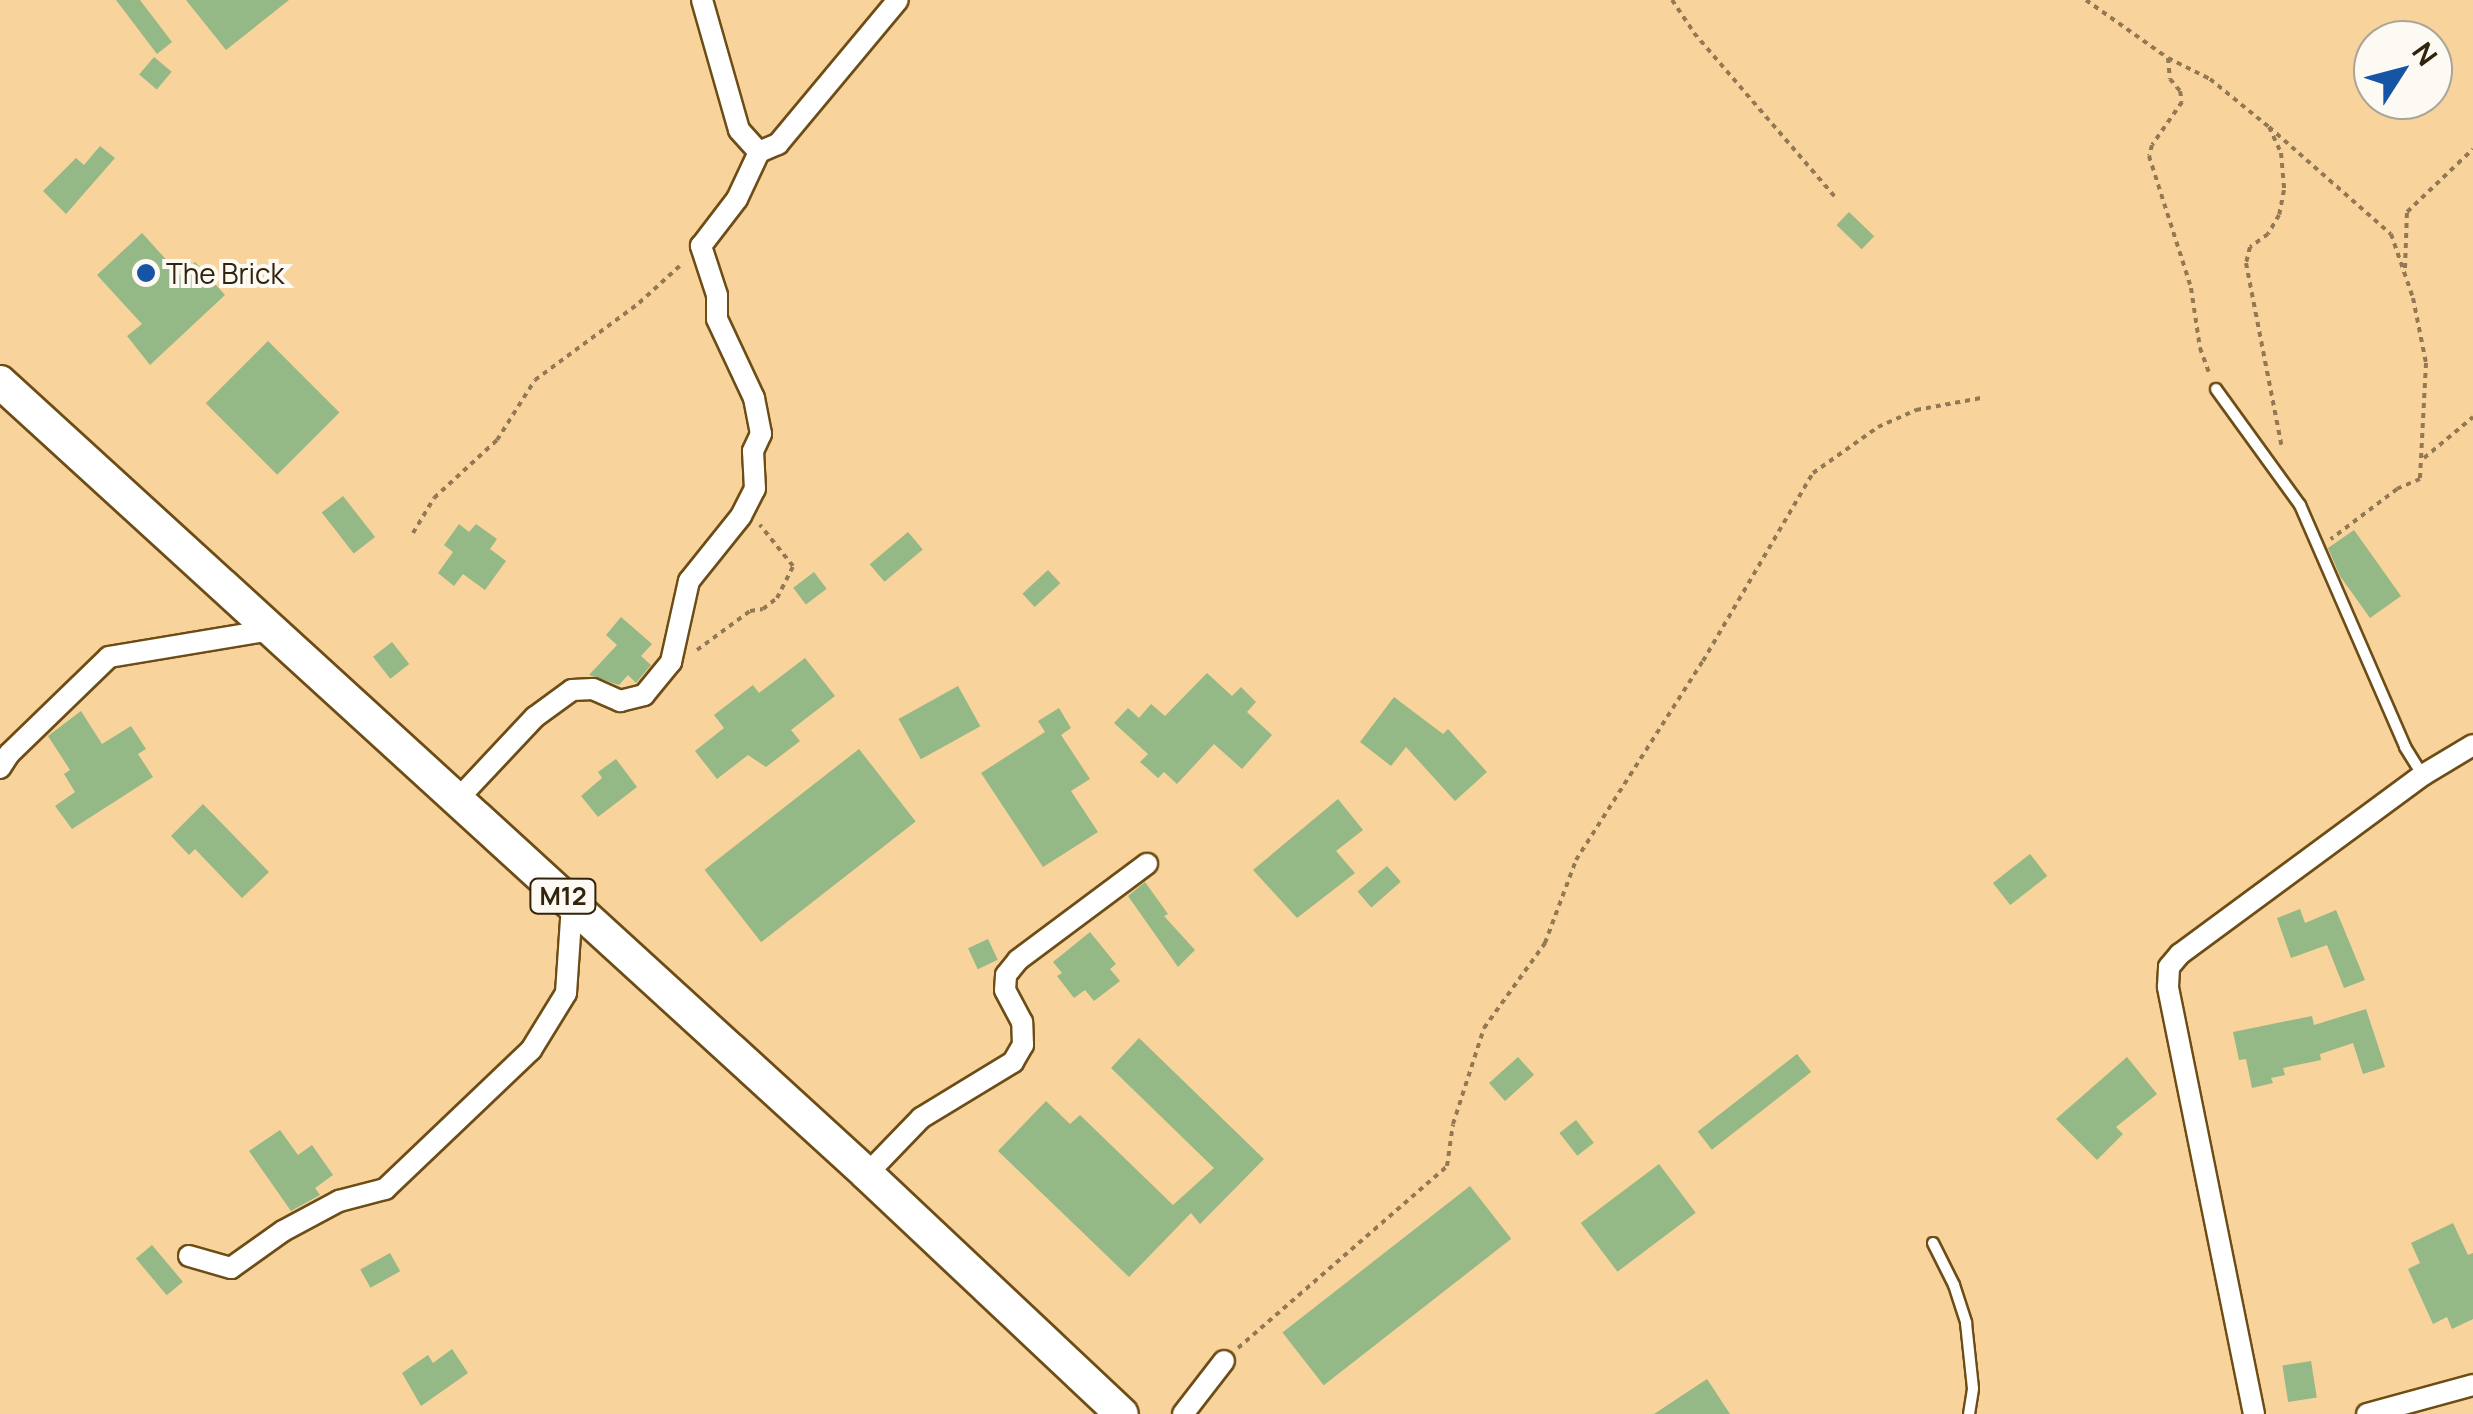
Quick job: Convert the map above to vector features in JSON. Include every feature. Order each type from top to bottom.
[{"type":"highway","name":"M12","points":[[0,382],[867,1174],[1122,1414]]},
{"type":"street","points":[[702,0],[739,130],[759,152]]},
{"type":"street","points":[[457,800],[535,717],[572,690],[593,689],[620,701],[644,695],[671,662],[688,582],[755,489],[753,451],[761,434],[754,398],[717,319],[716,296],[701,246],[737,199],[759,152],[778,144],[898,0]]},
{"type":"street","points":[[0,768],[9,754],[109,658],[271,630]]},
{"type":"street","points":[[2254,1414],[2168,987],[2169,967],[2180,954],[2423,775],[2473,745]]},
{"type":"street","points":[[867,1174],[921,1118],[1014,1062],[1023,1045],[1022,1022],[1005,990],[1006,975],[1018,960],[1147,864]]},
{"type":"street","points":[[189,1256],[232,1268],[284,1231],[338,1201],[385,1188],[531,1050],[566,993],[572,904]]},
{"type":"street","points":[[1183,1414],[1224,1361]]},
{"type":"street","points":[[2367,1414],[2473,1386]]},
{"type":"lane","points":[[2216,389],[2309,521],[2406,747],[2423,775]]},
{"type":"lane","points":[[1933,1243],[1966,1323],[1973,1389],[1969,1414]]},
{"type":"path","points":[[1672,0],[1694,33],[1837,198]]},
{"type":"path","points":[[2086,0],[2145,38],[2168,58],[2210,79],[2391,234],[2426,363],[2420,478],[2397,489],[2318,549]]},
{"type":"path","points":[[2168,58],[2170,78],[2180,91],[2182,102],[2152,144],[2149,156],[2191,288],[2200,348],[2216,389]]},
{"type":"path","points":[[2269,127],[2281,153],[2284,190],[2279,215],[2268,234],[2250,247],[2246,263],[2290,491]]},
{"type":"path","points":[[2404,272],[2408,212],[2473,149]]},
{"type":"path","points":[[413,533],[434,498],[497,440],[535,380],[640,304],[701,246]]},
{"type":"path","points":[[1224,1361],[1447,1166],[1454,1124],[1484,1028],[1545,944],[1576,860],[1702,661],[1813,473],[1890,421],[1916,410],[1981,398]]},
{"type":"path","points":[[2424,458],[2473,417]]},
{"type":"path","points":[[671,662],[684,660],[750,610],[763,609],[778,598],[793,566],[786,553],[744,509]]},
{"type":"building","points":[[116,0],[140,0],[172,42],[157,54]]},
{"type":"building","points":[[186,0],[289,0],[226,50]]},
{"type":"building","points":[[154,57],[172,72],[157,89],[139,75]]},
{"type":"building","points":[[100,146],[115,158],[66,214],[43,191],[76,158],[84,165]]},
{"type":"building","points":[[1849,212],[1874,236],[1862,249],[1836,225]]},
{"type":"building","points":[[142,233],[181,276],[195,262],[225,295],[150,365],[127,336],[142,324],[97,275]]},
{"type":"building","points":[[268,341],[339,412],[277,475],[206,403]]},
{"type":"building","points":[[343,496],[375,537],[354,554],[322,513]]},
{"type":"building","points":[[459,524],[469,532],[476,524],[497,539],[490,549],[506,561],[485,590],[463,574],[454,586],[438,573],[453,552],[444,545]]},
{"type":"building","points":[[2354,530],[2401,596],[2370,618],[2340,576],[2328,548]]},
{"type":"building","points":[[908,532],[923,550],[884,582],[870,564]]},
{"type":"building","points":[[1048,570],[1060,583],[1035,607],[1022,594]]},
{"type":"building","points":[[814,572],[827,589],[806,604],[793,588]]},
{"type":"building","points":[[621,617],[652,644],[641,656],[651,665],[636,683],[628,675],[619,685],[589,675],[617,645],[606,635]]},
{"type":"building","points":[[392,642],[409,664],[390,679],[373,657]]},
{"type":"building","points":[[805,658],[835,696],[791,730],[800,741],[766,767],[748,755],[717,779],[695,751],[724,728],[714,715],[753,685],[759,693]]},
{"type":"building","points":[[1207,673],[1232,696],[1241,687],[1256,702],[1247,712],[1272,735],[1242,769],[1214,744],[1177,784],[1164,772],[1158,778],[1140,762],[1148,754],[1114,723],[1128,708],[1139,718],[1151,704],[1165,716]]},
{"type":"building","points":[[958,686],[980,726],[921,759],[899,719]]},
{"type":"building","points":[[1394,697],[1443,734],[1448,729],[1487,772],[1455,801],[1406,747],[1391,766],[1360,742]]},
{"type":"building","points":[[1059,708],[1071,728],[1061,735],[1090,779],[1071,791],[1098,832],[1043,867],[981,773],[1045,732],[1038,721]]},
{"type":"building","points":[[81,711],[102,744],[131,726],[146,749],[138,754],[153,777],[72,829],[55,806],[75,792],[64,774],[70,770],[48,736]]},
{"type":"building","points":[[859,749],[916,821],[761,942],[705,870]]},
{"type":"building","points":[[616,759],[637,787],[598,817],[581,796],[602,778],[598,772]]},
{"type":"building","points":[[1338,799],[1363,830],[1336,851],[1355,873],[1297,918],[1253,870]]},
{"type":"building","points":[[203,804],[269,872],[242,898],[195,849],[189,855],[171,836]]},
{"type":"building","points":[[2030,854],[2047,876],[2010,905],[1993,883]]},
{"type":"building","points":[[1387,866],[1401,882],[1371,907],[1358,892]]},
{"type":"building","points":[[1145,882],[1168,914],[1164,916],[1195,950],[1178,967],[1128,896]]},
{"type":"building","points":[[2300,909],[2305,923],[2336,910],[2365,980],[2344,988],[2327,945],[2291,958],[2277,918]]},
{"type":"building","points":[[1090,932],[1116,964],[1110,969],[1120,981],[1094,1001],[1085,990],[1074,998],[1057,976],[1062,973],[1053,962]]},
{"type":"building","points":[[988,939],[998,960],[978,969],[968,948]]},
{"type":"building","points":[[2366,1009],[2385,1067],[2363,1074],[2353,1043],[2320,1054],[2321,1060],[2283,1068],[2285,1075],[2271,1078],[2273,1083],[2252,1088],[2246,1059],[2239,1060],[2233,1032],[2312,1016],[2314,1025]]},
{"type":"building","points":[[1139,1038],[1264,1159],[1200,1224],[1191,1213],[1129,1277],[998,1151],[1046,1101],[1070,1124],[1080,1115],[1173,1205],[1214,1168],[1111,1068]]},
{"type":"building","points":[[1797,1054],[1811,1072],[1712,1150],[1698,1132]]},
{"type":"building","points":[[1518,1057],[1534,1075],[1505,1101],[1489,1083]]},
{"type":"building","points":[[2127,1057],[2157,1094],[2116,1127],[2123,1134],[2097,1160],[2056,1119]]},
{"type":"building","points":[[1576,1120],[1594,1143],[1577,1156],[1559,1133]]},
{"type":"building","points":[[280,1130],[298,1155],[312,1145],[333,1175],[315,1188],[320,1195],[291,1211],[249,1151]]},
{"type":"building","points":[[1659,1164],[1696,1213],[1617,1272],[1581,1223]]},
{"type":"building","points":[[1470,1186],[1511,1239],[1324,1385],[1282,1333]]},
{"type":"building","points":[[2453,1223],[2468,1255],[2473,1253],[2473,1319],[2452,1329],[2447,1317],[2433,1324],[2408,1269],[2420,1263],[2411,1243]]},
{"type":"building","points":[[152,1245],[183,1282],[167,1295],[136,1258]]},
{"type":"building","points":[[390,1253],[400,1271],[370,1288],[360,1269]]},
{"type":"building","points":[[452,1349],[468,1373],[421,1406],[402,1373],[428,1355],[433,1363]]},
{"type":"building","points":[[2311,1361],[2317,1398],[2288,1402],[2282,1366]]},
{"type":"building","points":[[1707,1379],[1730,1414],[1654,1414]]},
{"type":"place","name":"The Brick","points":[[146,273]]}]
